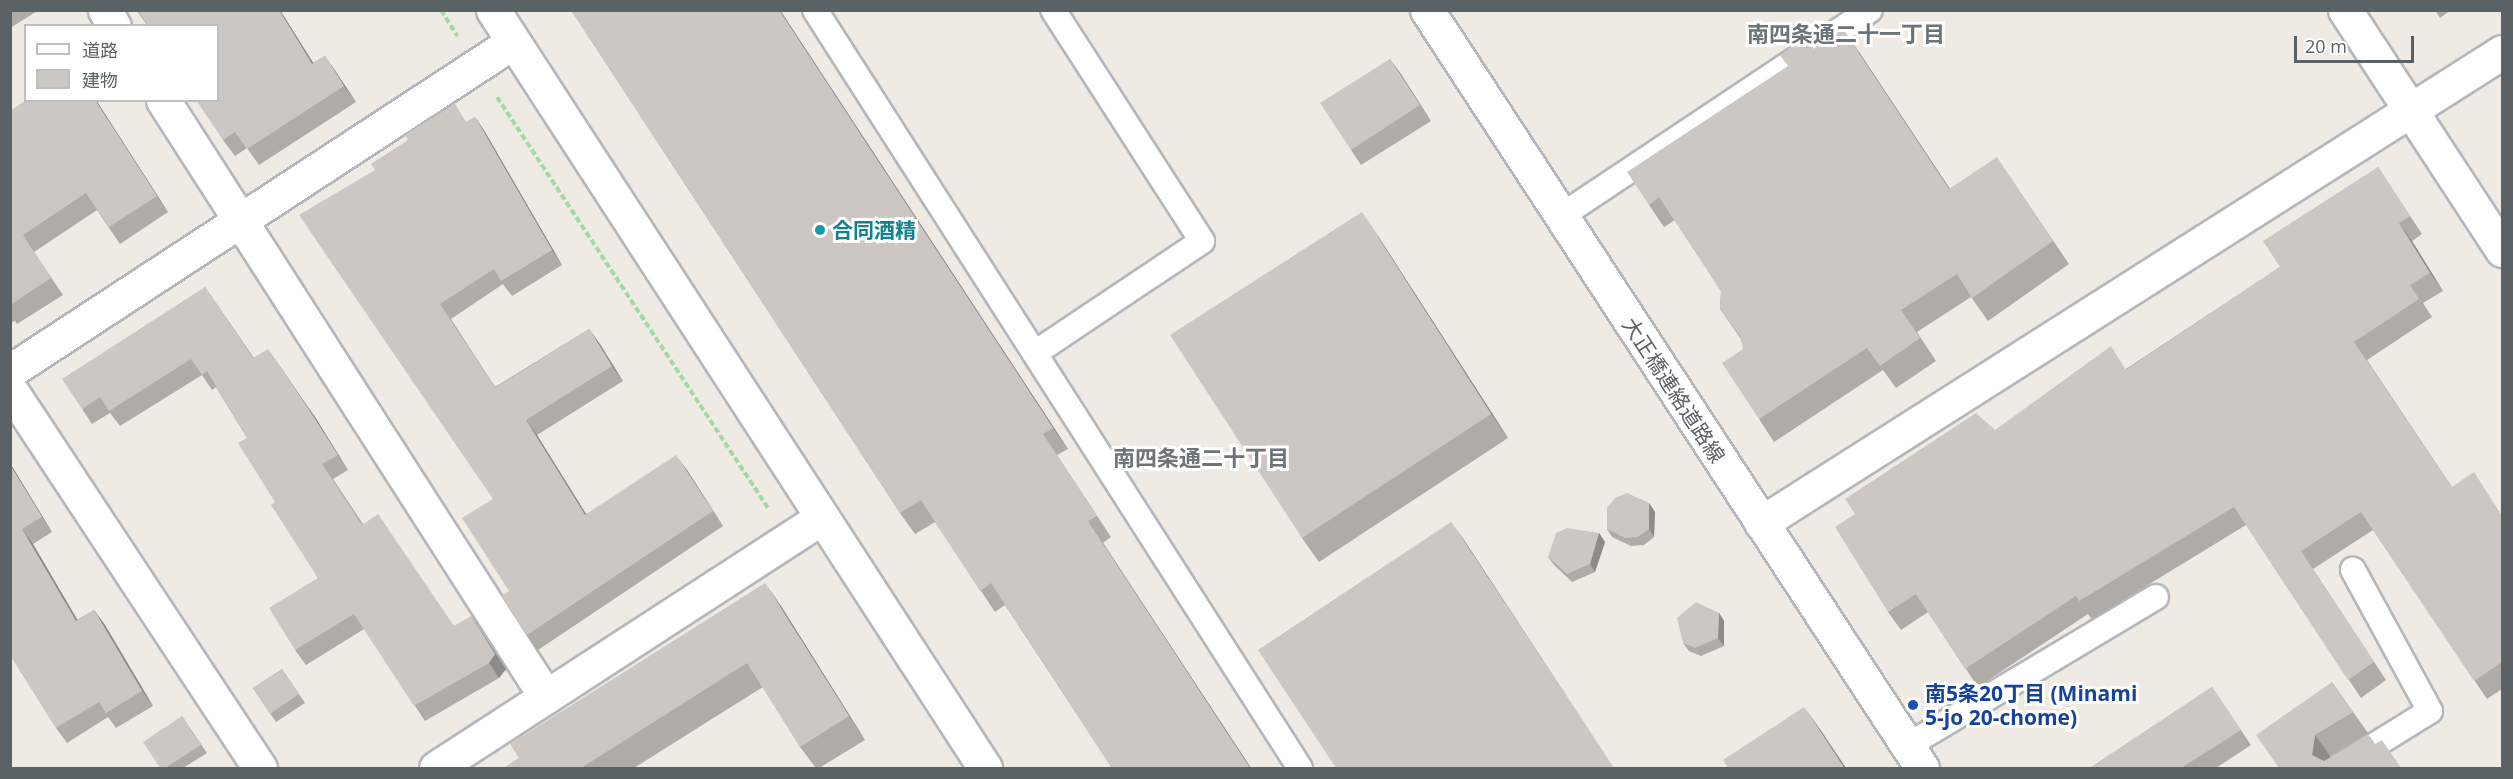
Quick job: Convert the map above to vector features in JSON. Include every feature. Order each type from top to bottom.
[{"type":"street","points":[[105,10],[113,24]]},
{"type":"street","points":[[493,10],[985,768]]},
{"type":"street","name":"大正橋連絡道路線","points":[[1427,10],[1914,757]]},
{"type":"street","points":[[2345,10],[2502,250]]},
{"type":"street","points":[[10,371],[513,42]]},
{"type":"street","points":[[1761,523],[2502,52]]},
{"type":"street","points":[[165,102],[546,697]]},
{"type":"street","points":[[10,389],[261,768]]},
{"type":"street","points":[[436,768],[822,517]]},
{"type":"lane","points":[[815,10],[1300,768]]},
{"type":"lane","points":[[1035,353],[1202,242],[1053,10]]},
{"type":"lane","points":[[1561,216],[1870,10]]},
{"type":"lane","points":[[2338,768],[2430,711],[2353,570]]},
{"type":"lane","points":[[1914,757],[2156,597]]},
{"type":"path","points":[[441,10],[789,540]]},
{"type":"building","points":[[137,10],[279,10],[312,64],[325,56],[344,86],[247,149],[235,132],[223,140],[197,102],[219,102],[219,24],[148,24]]},
{"type":"building","name":"合同酒精","points":[[571,10],[779,10],[1053,428],[1043,434],[1097,516],[1088,521],[1250,768],[1112,768],[991,583],[980,591],[921,500],[900,513]]},
{"type":"building","points":[[1843,29],[1949,189],[1997,157],[2053,241],[1972,298],[1957,274],[1901,310],[1920,338],[1880,366],[1867,348],[1759,419],[1722,363],[1743,349],[1741,337],[1720,309],[1721,291],[1659,197],[1649,205],[1627,172],[1788,66],[1780,55],[1813,33],[1820,44]]},
{"type":"building","points":[[1390,59],[1420,105],[1351,150],[1320,103]]},
{"type":"building","points":[[24,101],[96,102],[157,196],[109,227],[86,193],[23,235],[51,278],[10,305],[10,111]]},
{"type":"building","points":[[455,104],[466,122],[475,117],[552,250],[501,281],[494,269],[440,304],[495,388],[589,329],[612,366],[526,420],[585,515],[676,455],[713,511],[527,635],[502,596],[509,591],[462,518],[493,499],[299,215],[375,170],[371,164],[408,140],[405,135]]},
{"type":"building","points":[[2378,167],[2410,216],[2399,223],[2430,273],[2410,285],[2419,299],[2354,342],[2452,487],[2474,472],[2502,516],[2502,662],[2474,681],[2361,512],[2301,551],[2374,662],[2348,680],[2234,507],[2079,601],[2076,596],[1965,669],[1916,594],[1888,612],[1835,527],[1855,514],[1845,499],[1976,413],[1995,430],[2111,346],[2126,370],[2280,267],[2263,241]]},
{"type":"building","points":[[1362,212],[1491,414],[1302,538],[1170,335]]},
{"type":"building","points":[[205,287],[253,358],[268,349],[304,402],[338,455],[322,464],[362,525],[378,514],[454,626],[471,616],[495,654],[489,663],[414,706],[354,614],[295,650],[269,608],[318,578],[271,505],[275,502],[238,443],[247,438],[207,371],[202,375],[191,359],[109,411],[100,397],[82,409],[62,379]]},
{"type":"building","points":[[10,465],[42,517],[22,529],[76,621],[94,610],[142,691],[106,713],[99,702],[56,728],[10,655]]},
{"type":"building","points":[[1627,493],[1649,503],[1649,529],[1638,537],[1625,538],[1607,529],[1607,508],[1615,498]]},
{"type":"building","points":[[1451,522],[1614,768],[1336,768],[1258,650]]},
{"type":"building","points":[[1567,528],[1599,533],[1590,564],[1567,574],[1548,557],[1556,533]]},
{"type":"building","points":[[765,583],[849,716],[800,747],[747,663],[581,768],[504,768],[519,758],[510,744]]},
{"type":"building","points":[[1696,602],[1719,613],[1718,638],[1695,648],[1683,643],[1677,618]]},
{"type":"building","points":[[282,669],[299,694],[270,714],[253,688]]},
{"type":"building","points":[[2332,682],[2353,712],[2315,735],[2312,755],[2324,761],[2369,735],[2375,744],[2382,740],[2401,768],[2279,768],[2256,735]]},
{"type":"building","points":[[2212,687],[2241,730],[2181,768],[2090,768]]},
{"type":"building","points":[[1804,707],[1844,768],[1728,768],[1723,760]]},
{"type":"building","points":[[182,716],[201,745],[165,768],[160,768],[143,742]]},
{"type":"place","name":"合同酒精","points":[[820,230]]},
{"type":"place","name":"南5条20丁目 (Minami 5-jo 20-chome)","points":[[1913,705]]},
{"type":"district","name":"南四条通二十一丁目","points":[[1846,34]]},
{"type":"district","name":"南四条通二十丁目","points":[[1201,458]]}]
